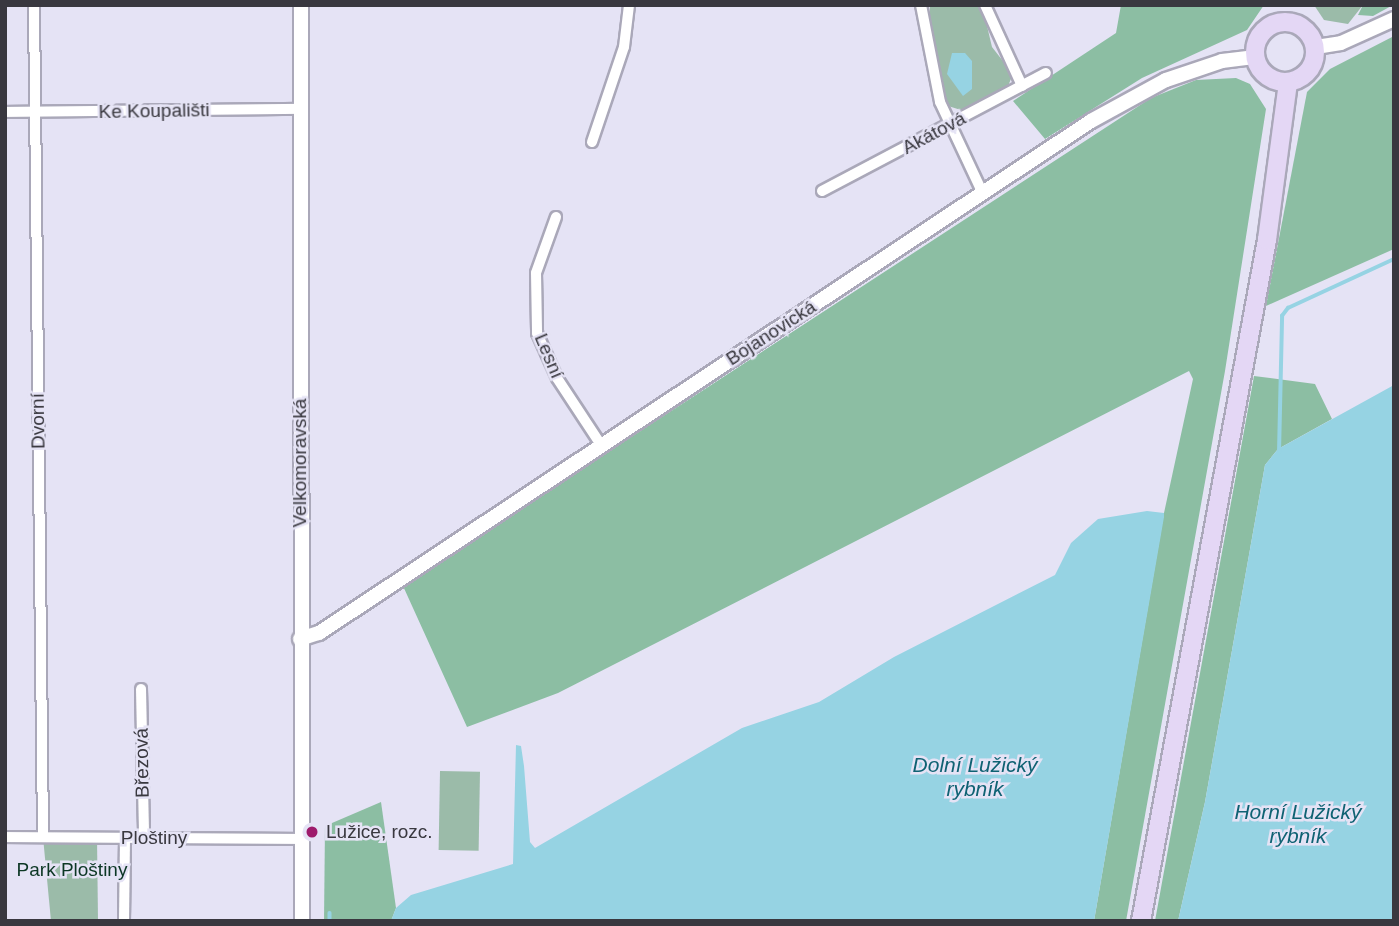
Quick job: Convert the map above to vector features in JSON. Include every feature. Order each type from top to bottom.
[{"type":"main road","points":[[1289,13],[1308,31],[1316,47],[1307,74],[1288,82],[1268,77],[1256,57],[1264,30],[1289,13]]},
{"type":"main road","points":[[1141,921],[1267,240],[1288,82]]},
{"type":"street","name":"Dvorní","points":[[34,5],[43,837]]},
{"type":"street","name":"Velkomoravská","points":[[301,5],[302,921]]},
{"type":"street","points":[[592,142],[624,47],[629,5]]},
{"type":"street","points":[[921,5],[949,126],[983,194]]},
{"type":"street","points":[[985,5],[1022,86]]},
{"type":"street","points":[[1316,47],[1340,43],[1394,19]]},
{"type":"street","name":"Bojanovická","points":[[300,639],[319,633],[983,194],[1153,86],[1222,61],[1256,57]]},
{"type":"street","name":"Akátová","points":[[822,191],[1046,73]]},
{"type":"street","name":"Ke Koupališti","points":[[5,112],[302,109]]},
{"type":"street","name":"Lesní","points":[[556,217],[537,272],[537,333],[556,379],[601,445]]},
{"type":"street","name":"Březová","points":[[141,689],[144,838]]},
{"type":"street","name":"Ploštiny","points":[[5,836],[302,839]]},
{"type":"street","points":[[124,921],[125,838]]},
{"type":"green space","points":[[930,5],[982,5],[992,47],[1013,74],[1008,86],[964,111],[945,105],[929,25]]},
{"type":"green space","points":[[1121,5],[1264,5],[1247,30],[1142,78],[1045,139],[1013,101],[1116,33]]},
{"type":"green space","points":[[1314,5],[1363,5],[1348,24],[1324,20]]},
{"type":"green space","points":[[1363,5],[1393,5],[1373,16],[1358,15]]},
{"type":"green space","points":[[1394,36],[1394,249],[1266,306],[1307,92],[1330,69]]},
{"type":"green space","points":[[1236,78],[1250,84],[1266,109],[1225,371],[1126,921],[1094,921],[1164,513],[1193,379],[1189,371],[558,693],[467,727],[403,586],[1151,98],[1196,80]]},
{"type":"green space","points":[[1254,376],[1315,384],[1332,419],[1278,449],[1265,465],[1205,802],[1178,921],[1155,921]]},
{"type":"green space","points":[[440,771],[480,772],[479,851],[439,850]]},
{"type":"green space","points":[[381,802],[396,908],[391,921],[324,921],[325,826]]},
{"type":"green space","name":"Park Ploštiny","points":[[43,837],[97,837],[98,921],[51,921]]},
{"type":"water","points":[[952,53],[965,53],[972,61],[972,89],[963,96],[947,74]]},
{"type":"water","name":"Horní Lužický rybník","points":[[1394,385],[1394,921],[1178,921],[1205,802],[1265,465],[1278,449]]},
{"type":"water","name":"Dolní Lužický rybník","points":[[1147,511],[1164,513],[1164,517],[1094,921],[391,921],[396,908],[411,895],[513,864],[516,745],[521,746],[530,842],[535,848],[742,728],[819,702],[894,657],[1055,575],[1071,543],[1098,519]]},
{"type":"waterway","points":[[1279,453],[1282,316],[1288,308],[1394,259]]},
{"type":"waterway","points":[[330,913],[330,921]]},
{"type":"place","name":"Lužice, rozc.","points":[[312,832]]}]
